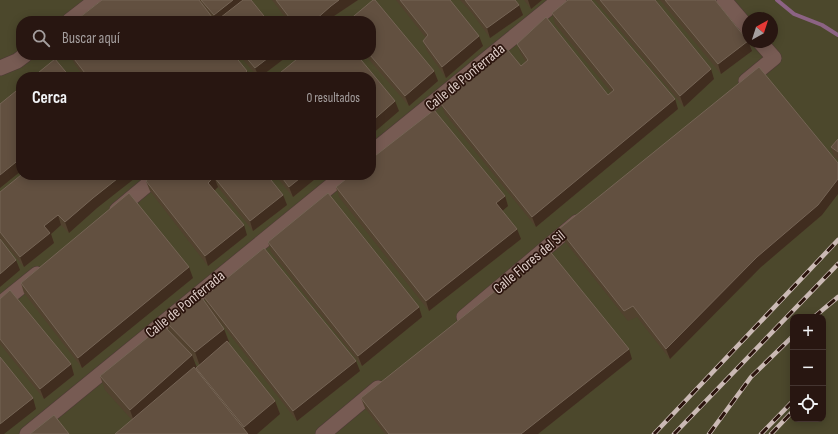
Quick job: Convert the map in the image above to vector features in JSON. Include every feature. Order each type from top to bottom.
[{"type":"street","points":[[75,16],[96,0]]},
{"type":"street","name":"Calle de Ponferrada","points":[[376,149],[559,0]]},
{"type":"street","points":[[724,0],[742,21]]},
{"type":"street","points":[[737,88],[774,58],[765,48]]},
{"type":"street","points":[[0,63],[16,59]]},
{"type":"street","points":[[0,68],[17,60]]},
{"type":"street","points":[[104,220],[153,180]]},
{"type":"street","name":"Calle de Ponferrada","points":[[26,434],[338,180]]},
{"type":"street","name":"Calle Flores del Sil","points":[[451,327],[585,216]]},
{"type":"street","points":[[0,304],[49,264]]},
{"type":"street","points":[[323,434],[390,378]]},
{"type":"shaded area","points":[[0,0],[838,0],[838,434],[0,434]]},
{"type":"building","points":[[102,0],[199,0],[211,16],[81,16]]},
{"type":"building","points":[[201,0],[233,0],[214,15]]},
{"type":"building","points":[[243,0],[251,0],[264,16],[222,16]]},
{"type":"building","points":[[276,0],[339,0],[320,16],[288,16]]},
{"type":"building","points":[[373,0],[375,0],[434,71],[405,96],[374,60],[376,60],[376,16],[354,16]]},
{"type":"building","points":[[400,0],[450,0],[479,36],[442,67],[423,41],[428,35]]},
{"type":"building","points":[[465,0],[515,0],[519,5],[487,28]]},
{"type":"building","points":[[568,0],[591,0],[675,99],[532,217],[441,104],[470,78],[507,49],[521,66],[528,60],[517,44],[546,17],[608,95],[614,90],[552,13]]},
{"type":"building","points":[[600,0],[655,0],[711,69],[680,96]]},
{"type":"building","points":[[665,0],[715,0],[742,34],[742,46],[718,64]]},
{"type":"building","points":[[56,60],[66,72],[39,72]]},
{"type":"building","points":[[75,60],[238,60],[247,71],[246,72],[84,72]]},
{"type":"building","points":[[248,60],[265,60],[255,68]]},
{"type":"building","points":[[296,60],[361,60],[371,72],[281,72]]},
{"type":"building","points":[[759,67],[838,163],[838,179],[818,205],[757,257],[666,349],[633,306],[624,311],[559,229]]},
{"type":"building","points":[[376,78],[395,101],[376,118]]},
{"type":"building","points":[[16,91],[16,162],[0,175],[0,104]]},
{"type":"building","points":[[434,110],[505,196],[496,203],[517,229],[426,301],[336,187],[345,180],[376,180],[376,155]]},
{"type":"building","points":[[838,139],[838,152],[831,147]]},
{"type":"building","points":[[16,179],[116,180],[65,222],[58,215],[44,226],[50,233],[20,257],[0,232],[0,192]]},
{"type":"building","points":[[211,180],[208,183],[244,225],[205,256],[146,181]]},
{"type":"building","points":[[216,180],[271,180],[283,195],[250,221]]},
{"type":"building","points":[[284,180],[298,180],[289,187]]},
{"type":"building","points":[[129,193],[189,267],[78,358],[21,283]]},
{"type":"building","points":[[328,193],[419,307],[358,356],[268,242]]},
{"type":"building","points":[[0,239],[16,260],[0,274]]},
{"type":"building","points":[[264,248],[356,361],[293,411],[204,297]]},
{"type":"building","points":[[548,249],[629,349],[521,434],[389,434],[361,398]]},
{"type":"building","points":[[10,290],[71,364],[40,389],[0,339],[0,299]]},
{"type":"building","points":[[200,295],[224,329],[195,352],[166,322]]},
{"type":"building","points":[[163,325],[192,355],[130,410],[100,376]]},
{"type":"building","points":[[227,341],[275,401],[244,427],[196,368]]},
{"type":"building","points":[[0,357],[33,398],[0,424]]},
{"type":"building","points":[[194,367],[248,434],[115,434]]},
{"type":"building","points":[[54,415],[69,434],[30,434]]},
{"type":"waterway","points":[[777,0],[794,14],[822,25],[838,35]]},
{"type":"railway","points":[[654,434],[838,240]]},
{"type":"railway","points":[[674,434],[838,264]]},
{"type":"railway","points":[[818,314],[838,297]]},
{"type":"railway","points":[[709,434],[751,377],[790,339]]},
{"type":"railway","points":[[761,434],[790,404]]},
{"type":"railway","points":[[771,434],[790,414]]}]
